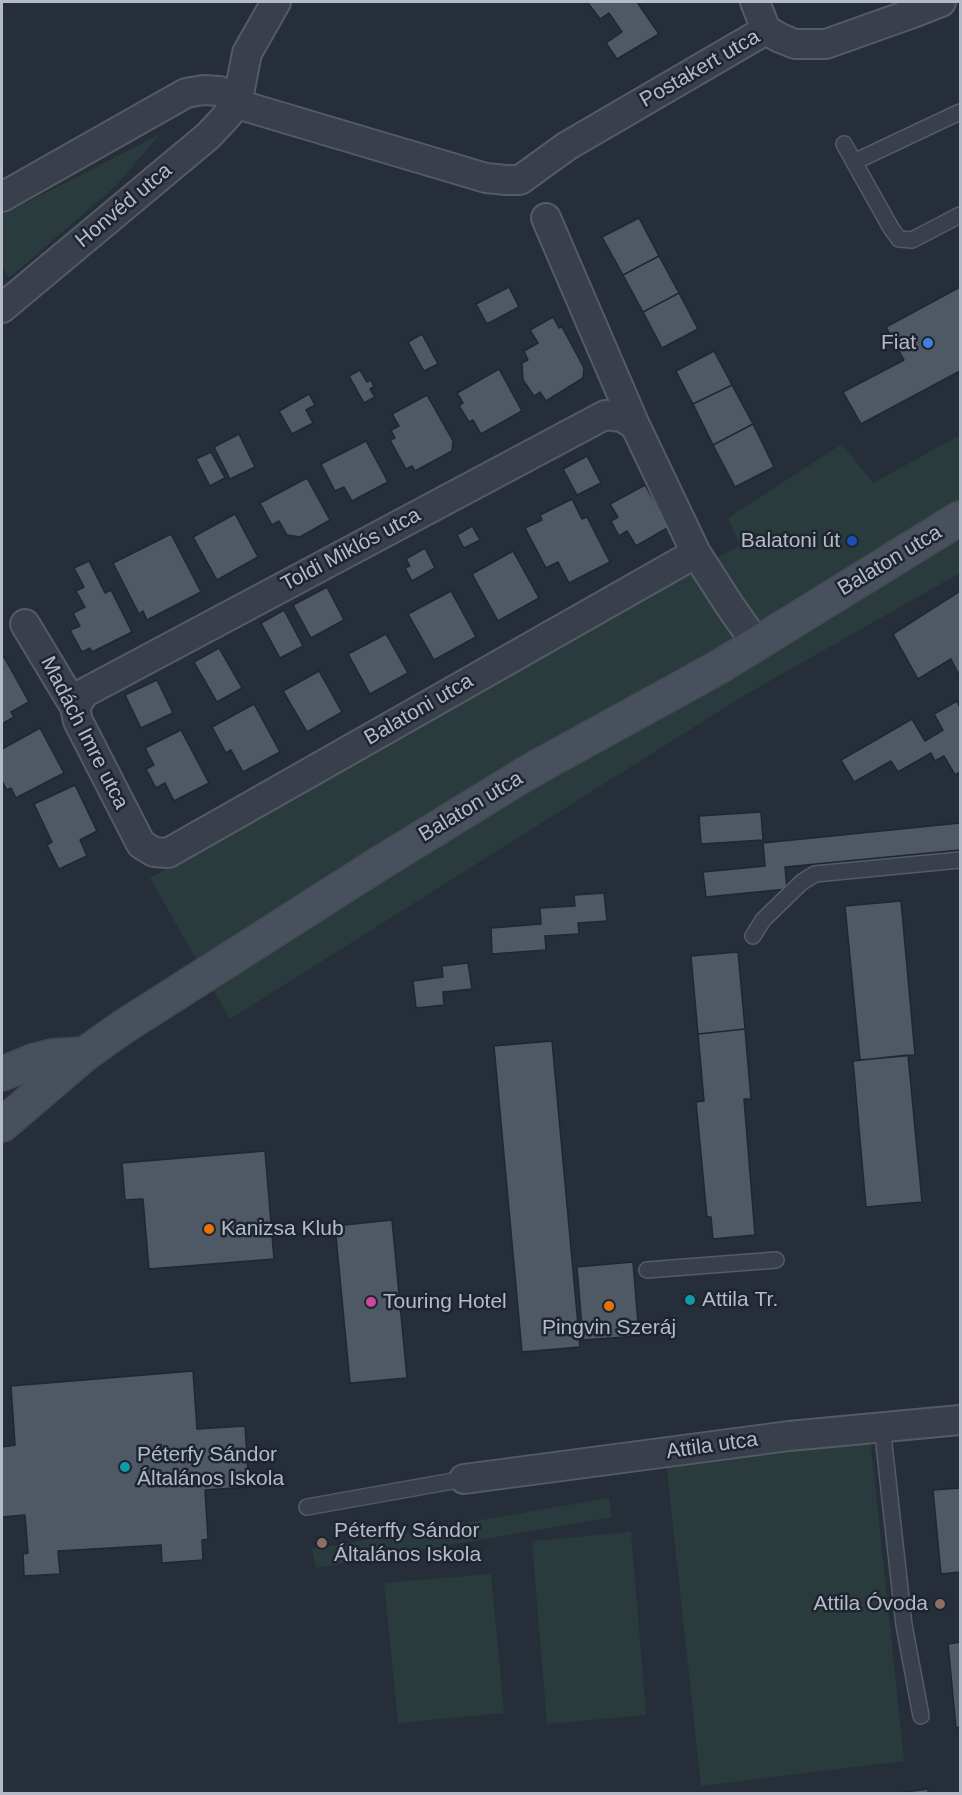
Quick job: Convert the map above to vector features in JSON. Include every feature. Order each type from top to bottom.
[{"type":"street","name":"Honvéd utca","points":[[3,303],[208,136],[224,120],[237,104],[248,52],[276,2]]},
{"type":"street","points":[[755,2],[766,30]]},
{"type":"street","name":"Postakert utca","points":[[237,104],[463,172],[486,178],[520,180],[567,146],[766,30],[795,44],[826,44],[941,2]]},
{"type":"street","points":[[2,197],[186,93],[203,90],[220,91],[237,104]]},
{"type":"street","points":[[546,218],[635,425],[696,553],[756,643]]},
{"type":"street","name":"Toldi Miklós utca","points":[[75,707],[84,693],[605,415],[622,417],[635,425]]},
{"type":"street","name":"Balaton utca","points":[[2,1125],[85,1054],[123,1027],[377,865],[530,771],[719,667],[960,518]]},
{"type":"street","name":"Balatoni utca","points":[[141,844],[154,852],[168,853],[696,553]]},
{"type":"street","name":"Madách Imre utca","points":[[25,624],[75,707],[78,722],[141,844]]},
{"type":"street","points":[[2,1074],[33,1061],[53,1056],[85,1054]]},
{"type":"street","name":"Attila utca","points":[[465,1479],[789,1436],[960,1420]]},
{"type":"lane","points":[[854,162],[960,112]]},
{"type":"lane","points":[[844,144],[899,239],[912,240],[960,215]]},
{"type":"lane","points":[[753,936],[764,920],[802,882],[815,874],[960,860]]},
{"type":"lane","points":[[647,1270],[776,1260]]},
{"type":"lane","points":[[882,1426],[904,1625],[921,1716]]},
{"type":"lane","points":[[307,1507],[465,1479]]},
{"type":"shaded area","points":[[159,135],[116,186],[9,278],[2,267],[2,215]]},
{"type":"shaded area","points":[[960,435],[960,573],[745,695],[230,1019],[150,878],[740,545],[728,518],[842,444],[873,483]]},
{"type":"shaded area","points":[[870,1436],[904,1761],[701,1786],[666,1461]]},
{"type":"shaded area","points":[[609,1498],[612,1517],[316,1568],[312,1549]]},
{"type":"shaded area","points":[[631,1532],[646,1715],[547,1724],[532,1541]]},
{"type":"shaded area","points":[[491,1574],[504,1713],[398,1723],[384,1583]]},
{"type":"building","points":[[637,2],[659,34],[617,59],[606,43],[622,32],[609,13],[600,19],[588,3]]},
{"type":"building","points":[[639,218],[659,256],[623,275],[602,237]]},
{"type":"building","points":[[659,256],[679,293],[643,312],[623,275]]},
{"type":"building","points":[[509,287],[519,307],[487,324],[476,304]]},
{"type":"building","name":"Fiat","points":[[960,287],[960,371],[861,424],[843,392],[904,360],[886,327]]},
{"type":"building","points":[[679,293],[698,329],[662,348],[643,312]]},
{"type":"building","points":[[553,317],[559,328],[562,327],[584,368],[583,378],[546,401],[540,392],[534,396],[523,380],[522,363],[528,360],[524,351],[538,343],[530,330]]},
{"type":"building","points":[[422,334],[438,364],[424,371],[408,342]]},
{"type":"building","points":[[714,351],[732,385],[693,404],[676,371]]},
{"type":"building","points":[[499,369],[522,411],[481,434],[473,420],[469,422],[459,406],[463,403],[457,393]]},
{"type":"building","points":[[360,370],[367,382],[371,380],[374,387],[370,389],[375,397],[364,403],[349,376]]},
{"type":"building","points":[[732,385],[753,424],[713,445],[693,404]]},
{"type":"building","points":[[309,394],[315,405],[306,410],[313,423],[292,434],[279,411]]},
{"type":"building","points":[[427,395],[453,441],[452,451],[415,471],[412,466],[406,469],[390,440],[395,438],[391,430],[399,426],[392,414]]},
{"type":"building","points":[[753,424],[774,467],[735,487],[713,445]]},
{"type":"building","points":[[239,434],[255,467],[230,479],[214,447]]},
{"type":"building","points":[[366,441],[388,482],[352,501],[344,487],[335,491],[321,464]]},
{"type":"building","points":[[211,452],[225,478],[210,486],[196,459]]},
{"type":"building","points":[[587,456],[601,483],[577,495],[563,469]]},
{"type":"building","points":[[307,478],[330,520],[300,537],[287,535],[279,521],[272,525],[260,503]]},
{"type":"building","points":[[645,485],[669,527],[636,546],[627,531],[619,536],[611,521],[618,517],[610,504]]},
{"type":"building","points":[[572,499],[582,519],[587,517],[610,562],[569,583],[558,562],[546,568],[525,528],[542,520],[540,515]]},
{"type":"building","points":[[235,514],[258,557],[217,580],[193,537]]},
{"type":"building","points":[[472,526],[480,540],[464,548],[457,535]]},
{"type":"building","points":[[171,534],[201,592],[147,620],[143,611],[139,614],[113,563]]},
{"type":"building","points":[[425,548],[435,568],[412,581],[405,568],[410,566],[406,559]]},
{"type":"building","points":[[513,551],[539,598],[498,621],[472,574]]},
{"type":"building","points":[[89,561],[105,593],[111,590],[132,632],[92,652],[90,648],[82,652],[70,630],[80,626],[73,613],[85,607],[76,591],[84,587],[74,568]]},
{"type":"building","points":[[327,587],[344,620],[311,638],[293,605]]},
{"type":"building","points":[[451,591],[476,637],[434,660],[408,614]]},
{"type":"building","points":[[960,591],[960,671],[958,673],[951,659],[918,679],[893,634]]},
{"type":"building","points":[[284,610],[303,646],[280,658],[261,623]]},
{"type":"building","points":[[386,634],[408,673],[370,694],[348,654]]},
{"type":"building","points":[[219,648],[242,688],[217,702],[194,662]]},
{"type":"building","points":[[4,657],[29,702],[11,712],[14,717],[2,724],[2,658]]},
{"type":"building","points":[[319,671],[342,712],[307,732],[283,691]]},
{"type":"building","points":[[157,680],[173,713],[141,728],[125,695]]},
{"type":"building","points":[[957,701],[960,708],[960,772],[955,775],[944,756],[935,761],[931,753],[898,772],[891,761],[854,782],[841,760],[912,719],[925,741],[943,730],[934,714]]},
{"type":"building","points":[[254,704],[280,752],[243,772],[231,750],[226,753],[212,727]]},
{"type":"building","points":[[40,728],[64,773],[16,798],[11,788],[7,790],[2,781],[2,749]]},
{"type":"building","points":[[181,730],[209,783],[174,801],[165,783],[156,788],[146,769],[154,765],[145,748]]},
{"type":"building","points":[[75,785],[97,831],[80,840],[87,856],[59,869],[47,845],[52,842],[34,804]]},
{"type":"building","points":[[761,812],[763,840],[701,844],[699,816]]},
{"type":"building","points":[[960,823],[960,850],[785,867],[787,889],[706,897],[703,872],[765,866],[763,843]]},
{"type":"building","points":[[604,893],[607,921],[578,923],[579,934],[545,936],[546,950],[492,954],[491,928],[541,924],[540,908],[575,906],[574,895]]},
{"type":"building","points":[[901,901],[915,1055],[860,1060],[845,906]]},
{"type":"building","points":[[738,952],[745,1029],[698,1034],[691,956]]},
{"type":"building","points":[[468,963],[472,989],[443,992],[444,1005],[416,1008],[413,981],[443,977],[442,966]]},
{"type":"building","points":[[745,1029],[751,1099],[744,1099],[755,1235],[713,1239],[711,1217],[707,1217],[696,1102],[704,1101],[698,1034]]},
{"type":"building","points":[[552,1041],[580,1347],[522,1352],[494,1046]]},
{"type":"building","points":[[908,1055],[922,1202],[866,1207],[853,1061]]},
{"type":"building","name":"Kanizsa Klub","points":[[265,1151],[274,1259],[149,1269],[143,1199],[125,1200],[122,1163]]},
{"type":"building","name":"Touring Hotel","points":[[392,1220],[407,1378],[350,1383],[335,1226]]},
{"type":"building","name":"Pingvin Szeráj","points":[[633,1262],[639,1336],[583,1340],[577,1267]]},
{"type":"building","name":"Attila Tr.","points":[[683,1294],[697,1294],[697,1305],[683,1305]]},
{"type":"building","name":"Péterfy Sándor Általános Iskola","points":[[193,1371],[197,1429],[245,1426],[249,1487],[205,1490],[208,1539],[202,1540],[203,1560],[162,1563],[161,1545],[58,1551],[60,1574],[24,1576],[23,1554],[28,1553],[25,1515],[2,1517],[2,1447],[15,1445],[11,1386]]},
{"type":"building","points":[[960,1488],[960,1572],[941,1574],[933,1490]]},
{"type":"building","points":[[960,1642],[960,1727],[956,1728],[948,1644]]},
{"type":"building","points":[[928,1789],[928,1794],[890,1794]]},
{"type":"place","name":"Fiat","points":[[928,343]]},
{"type":"place","name":"Balatoni út","points":[[852,541]]},
{"type":"place","name":"Kanizsa Klub","points":[[209,1229]]},
{"type":"place","name":"Attila Tr.","points":[[690,1300]]},
{"type":"place","name":"Touring Hotel","points":[[371,1302]]},
{"type":"place","name":"Pingvin Szeráj","points":[[609,1306]]},
{"type":"place","name":"Péterfy Sándor Általános Iskola","points":[[125,1467]]},
{"type":"place","name":"Péterffy Sándor Általános Iskola","points":[[322,1543]]},
{"type":"place","name":"Attila Óvoda","points":[[940,1604]]}]
